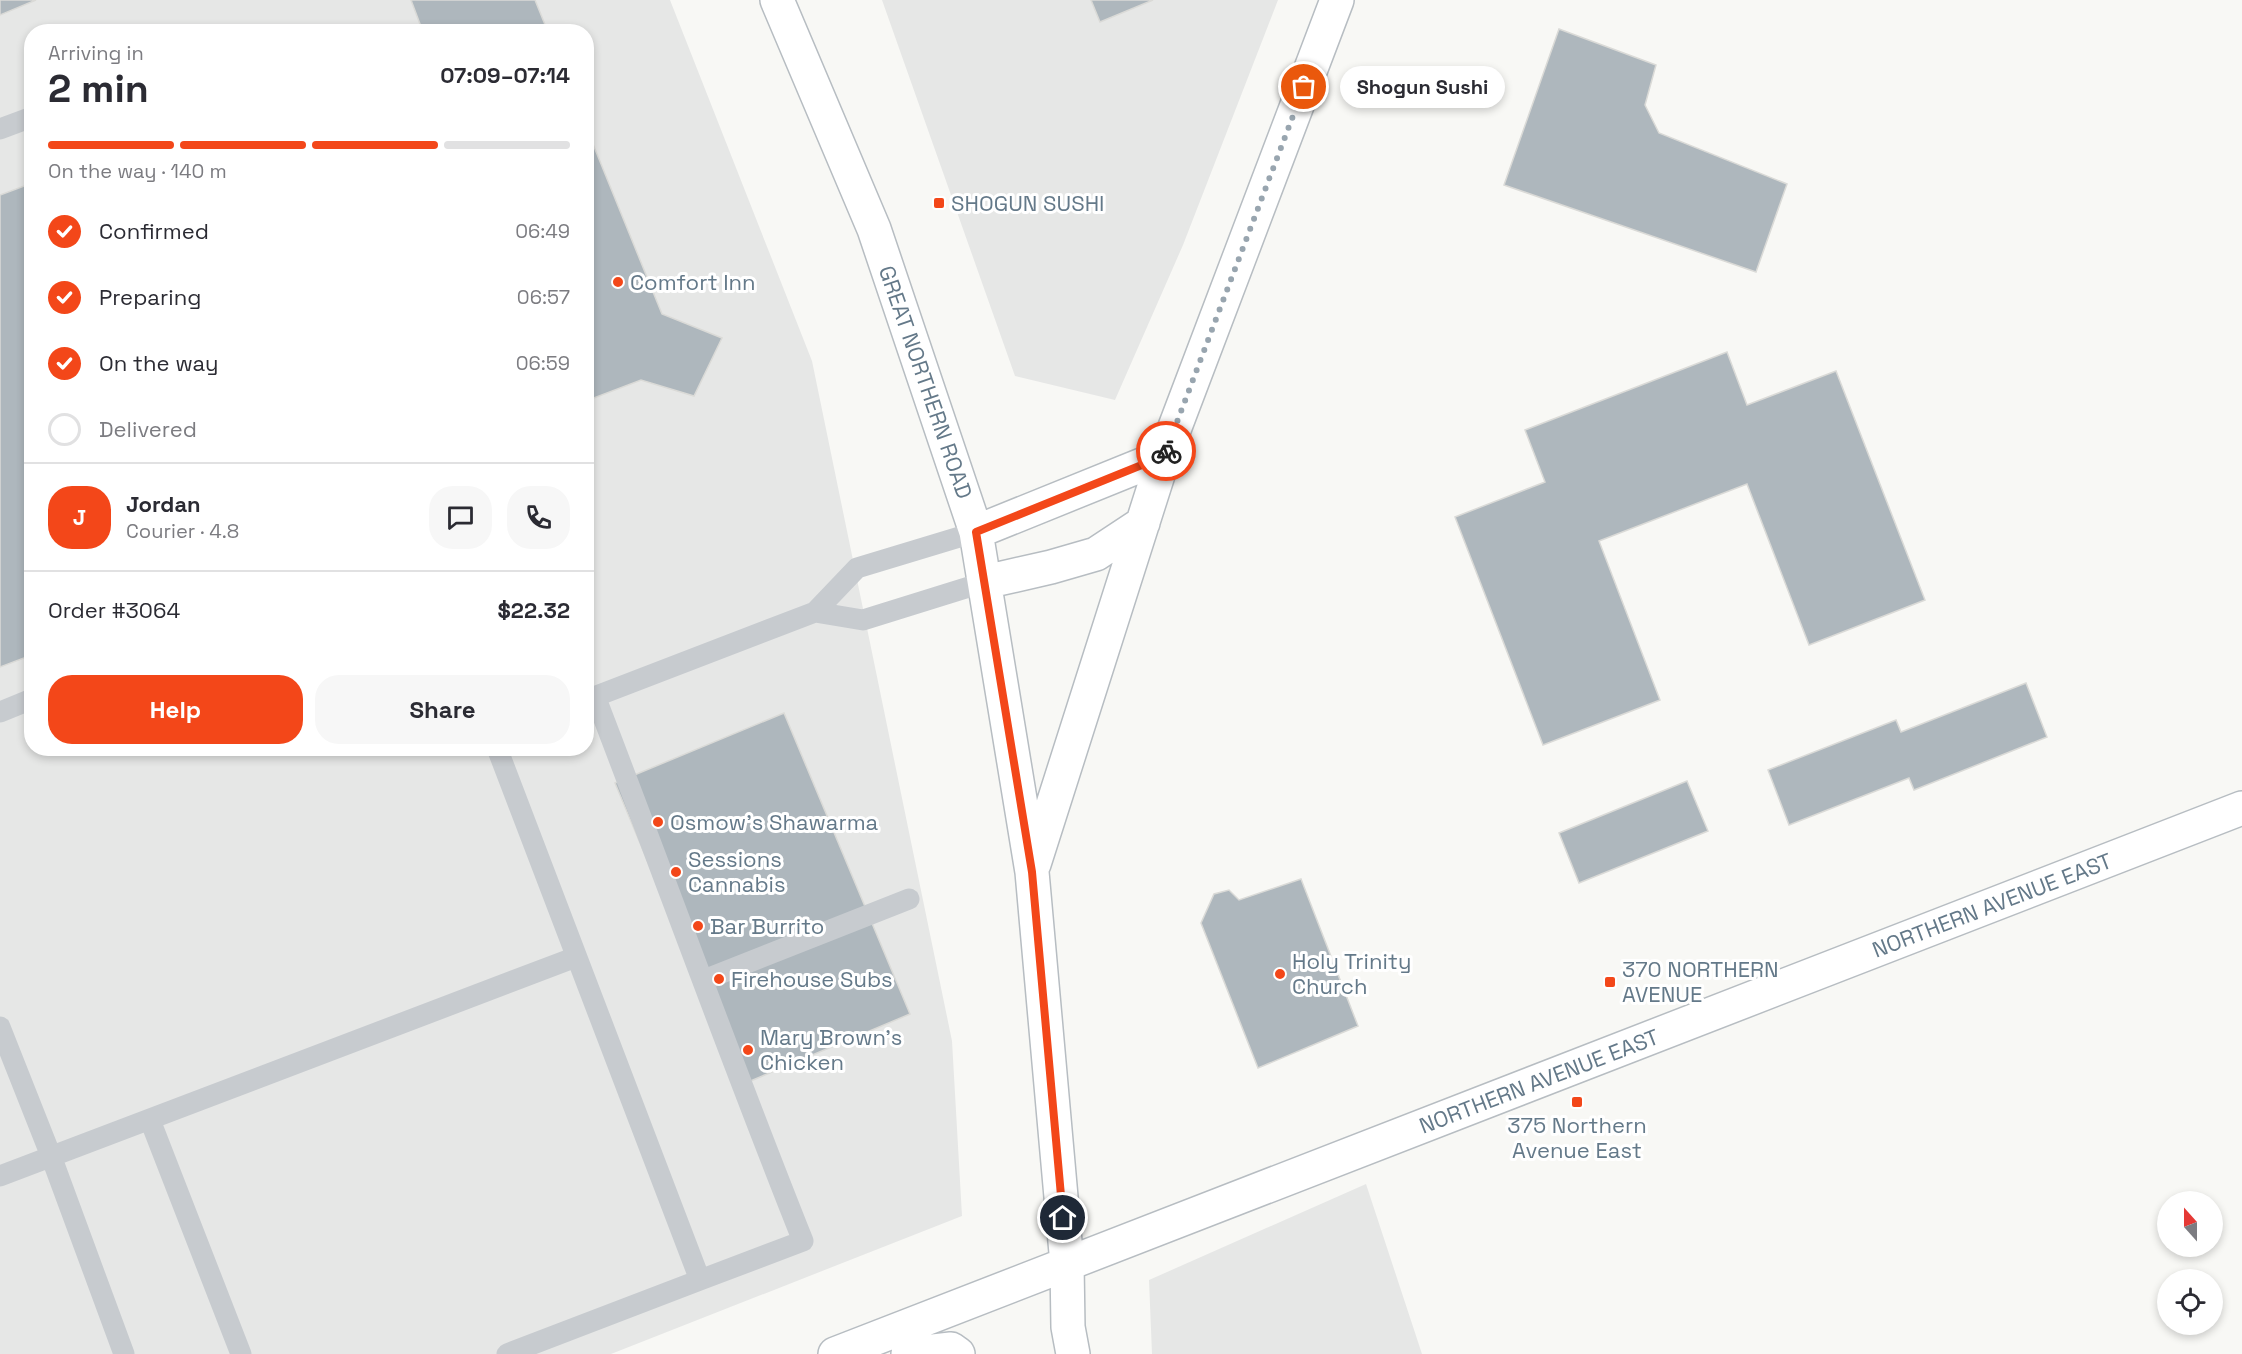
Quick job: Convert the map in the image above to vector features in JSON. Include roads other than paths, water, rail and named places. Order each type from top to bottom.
[{"type":"main road","name":"GREAT NORTHERN ROAD","points":[[777,0],[874,229],[976,532],[1032,872],[1067,1264],[1068,1327],[1073,1354]]},
{"type":"main road","points":[[1032,872],[1164,456],[1337,0]]},
{"type":"main road","points":[[976,532],[1164,456]]},
{"type":"main road","points":[[985,582],[1096,554],[1143,523]]},
{"type":"main road","name":"NORTHERN AVENUE EAST","points":[[836,1354],[2242,808]]},
{"type":"main road","points":[[908,1354],[951,1349],[958,1354]]},
{"type":"lane","points":[[0,129],[24,120]]},
{"type":"lane","points":[[594,697],[814,612],[857,568],[976,532]]},
{"type":"lane","points":[[814,612],[862,620],[985,582]]},
{"type":"lane","points":[[0,712],[24,702]]},
{"type":"lane","points":[[507,1354],[803,1241],[741,1085],[704,980],[594,705]]},
{"type":"lane","points":[[500,756],[700,1280]]},
{"type":"lane","points":[[704,980],[909,899]]},
{"type":"lane","points":[[0,1176],[576,957]]},
{"type":"lane","points":[[0,1027],[51,1156],[124,1354]]},
{"type":"lane","points":[[150,1120],[241,1354]]},
{"type":"place","name":"Shogun Sushi","points":[[1304,87]]},
{"type":"place","name":"SHOGUN SUSHI","points":[[939,203]]},
{"type":"place","name":"Comfort Inn","points":[[618,282]]},
{"type":"place","name":"Osmow’s Shawarma","points":[[658,822]]},
{"type":"place","name":"Sessions Cannabis","points":[[676,872]]},
{"type":"place","name":"Bar Burrito","points":[[698,926]]},
{"type":"place","name":"Holy Trinity Church","points":[[1280,974]]},
{"type":"place","name":"Firehouse Subs","points":[[719,979]]},
{"type":"place","name":"370 NORTHERN AVENUE","points":[[1610,982]]},
{"type":"place","name":"Mary Brown’s Chicken","points":[[748,1050]]},
{"type":"place","name":"375 Northern Avenue East","points":[[1577,1102]]}]
